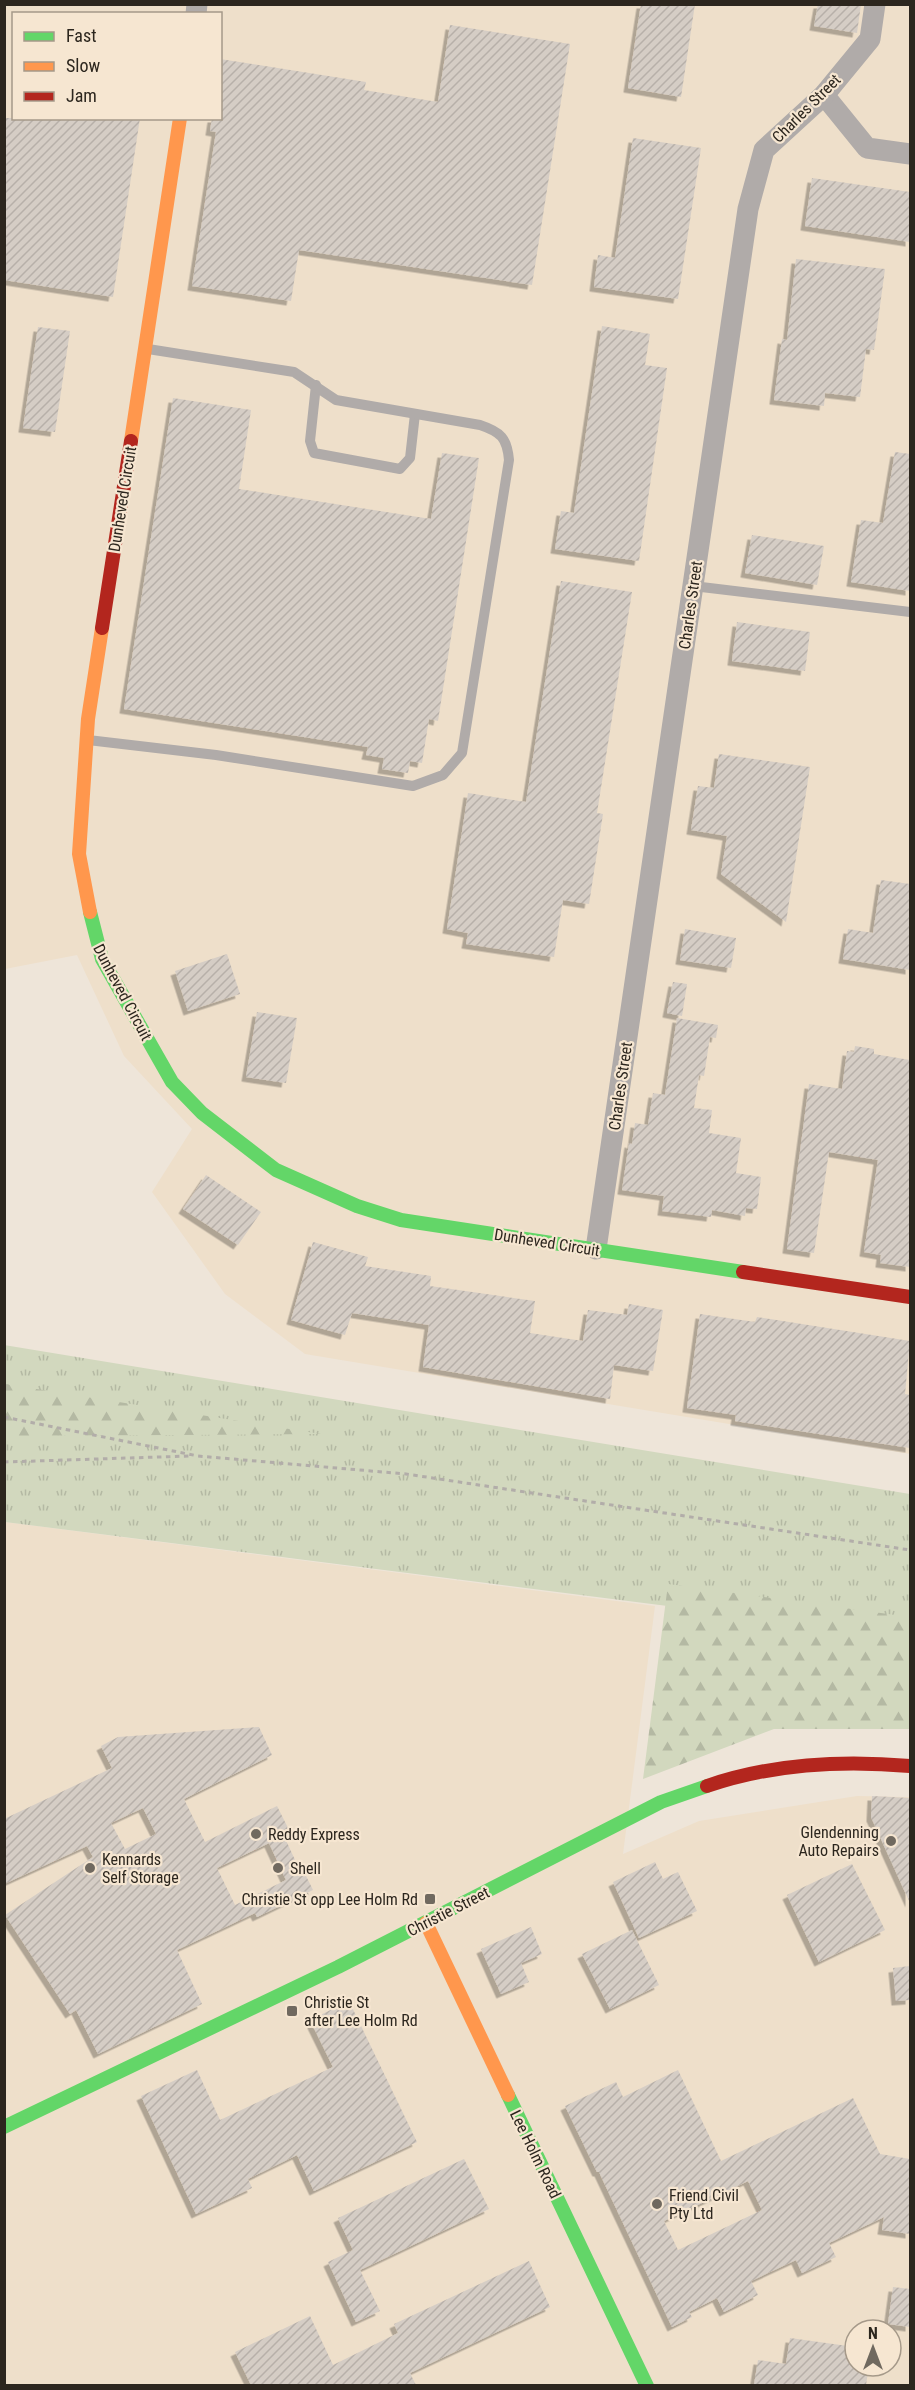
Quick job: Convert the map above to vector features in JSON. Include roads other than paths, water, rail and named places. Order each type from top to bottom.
[{"type":"street","name":"Charles Street","points":[[596,1249],[748,209],[764,150],[824,95],[870,39],[875,4]]},
{"type":"street","points":[[824,95],[867,148],[910,154]]},
{"type":"street","name":"Dunheved Circuit","points":[[180,120],[87,740],[79,854],[94,934],[102,959],[172,1082],[202,1113],[276,1170],[357,1206],[401,1220],[910,1297]]},
{"type":"street","name":"Christie Street","points":[[4,2127],[426,1923],[637,1814],[701,1788],[792,1767],[864,1762],[910,1766]]},
{"type":"street","name":"Lee Holm Road","points":[[426,1923],[647,2385]]},
{"type":"lane","points":[[87,740],[216,755],[413,786],[443,775],[462,753],[508,451],[508,442],[499,432],[480,425],[336,400],[294,372],[145,348]]},
{"type":"lane","points":[[316,385],[310,441],[314,453],[400,469],[410,458],[414,414]]},
{"type":"lane","points":[[693,586],[910,612]]},
{"type":"place","name":"Reddy Express","points":[[256,1834]]},
{"type":"place","name":"Glendenning Auto Repairs","points":[[891,1841]]},
{"type":"place","name":"Kennards Self Storage","points":[[90,1868]]},
{"type":"place","name":"Shell","points":[[278,1868]]},
{"type":"place","name":"Christie St opp Lee Holm Rd","points":[[430,1899]]},
{"type":"place","name":"Christie St after Lee Holm Rd","points":[[292,2011]]},
{"type":"place","name":"Friend Civil Pty Ltd","points":[[657,2204]]}]
